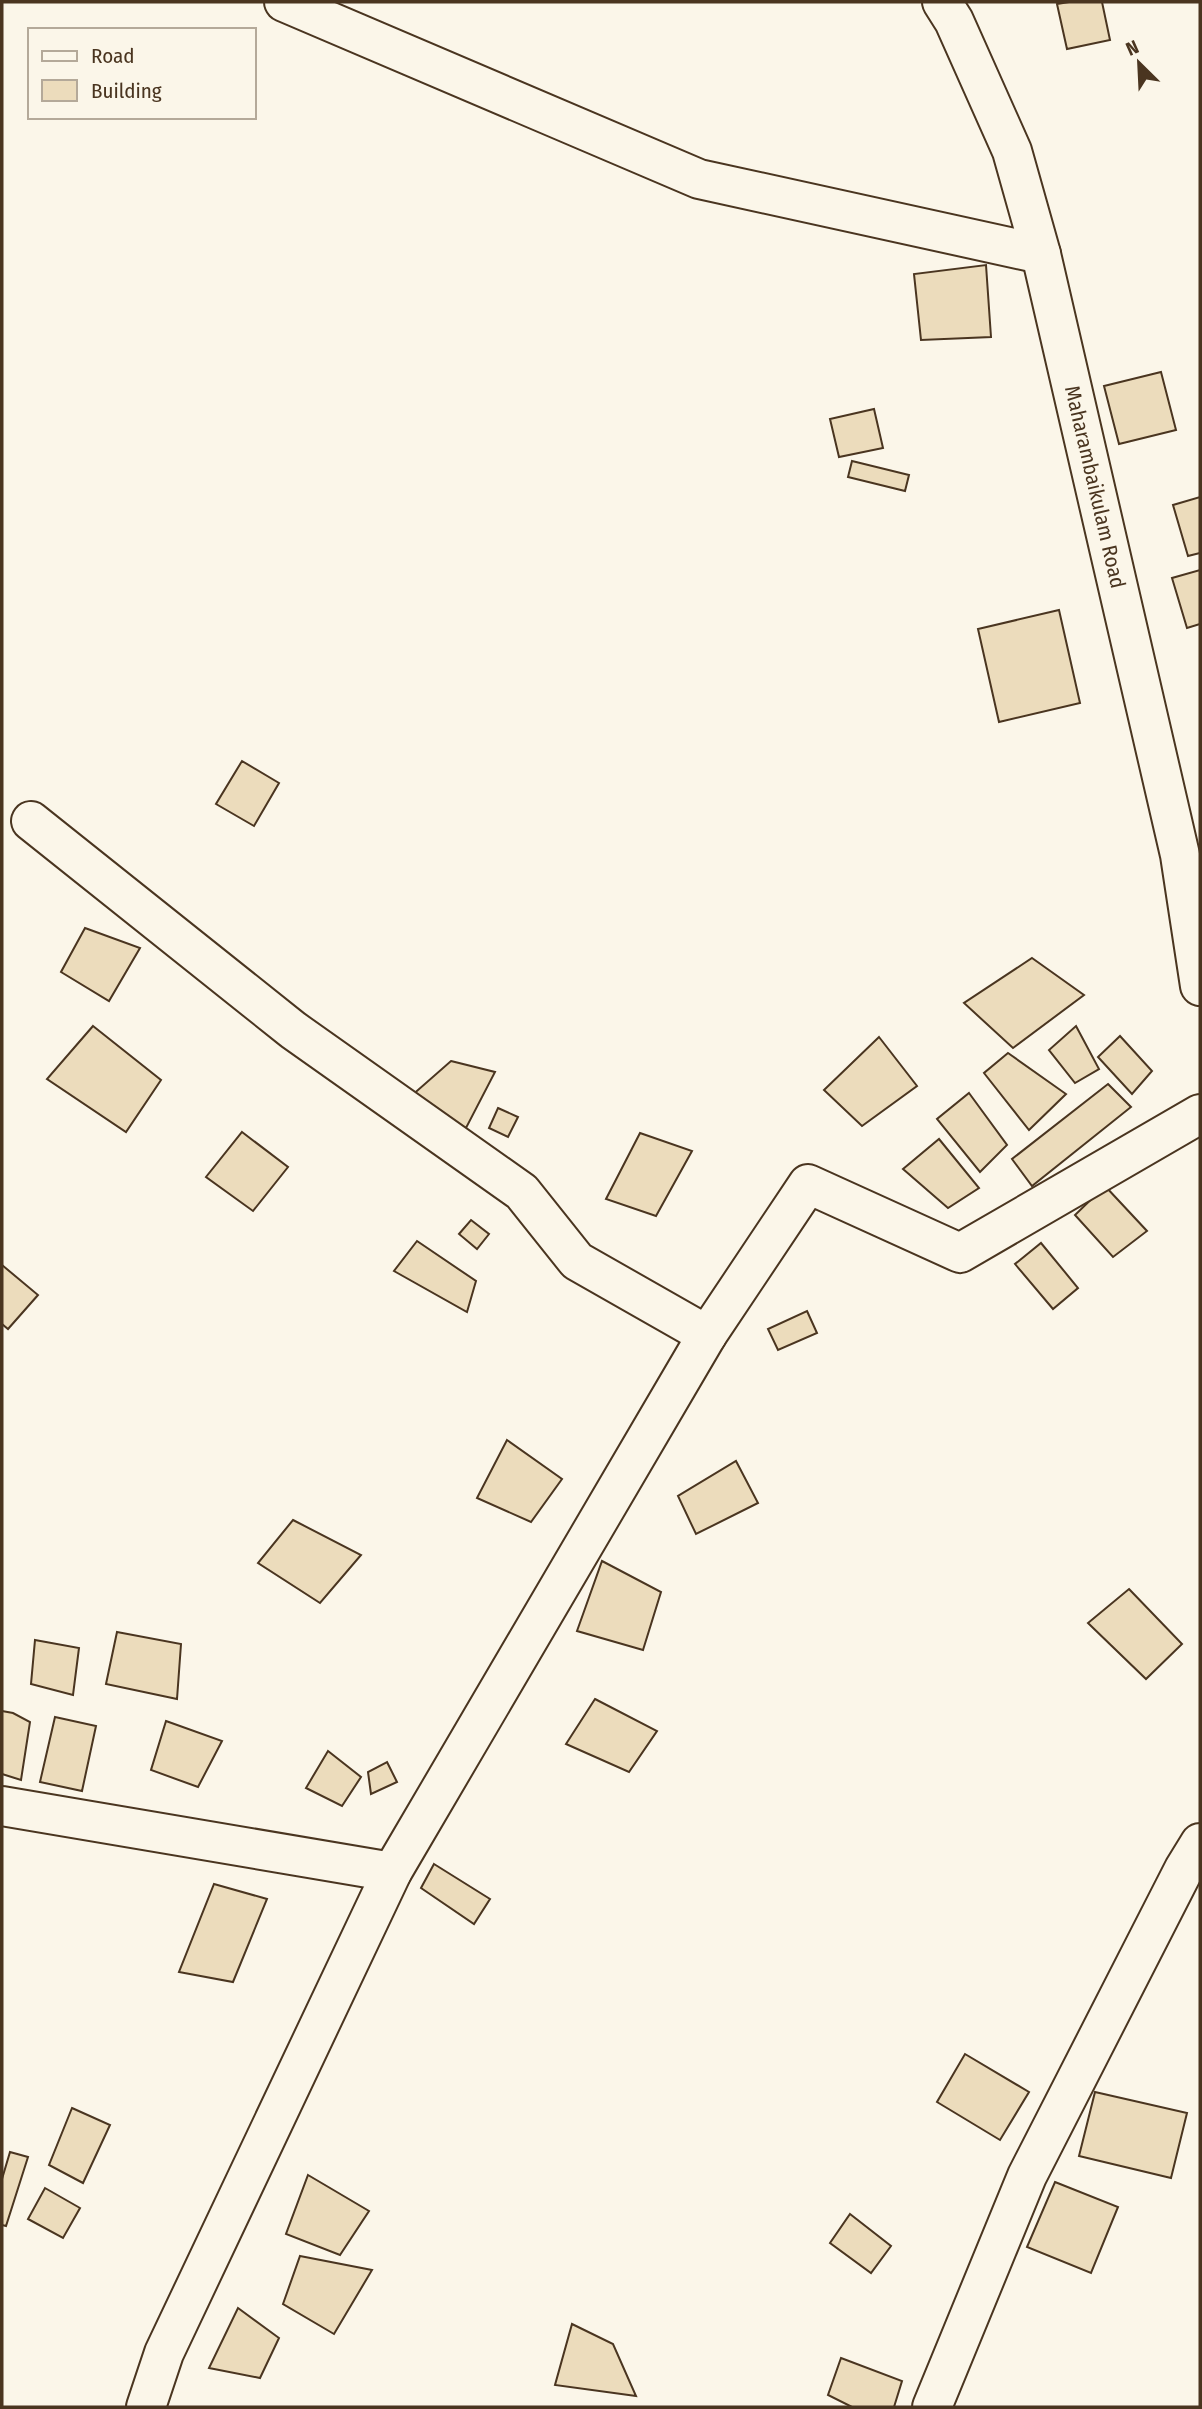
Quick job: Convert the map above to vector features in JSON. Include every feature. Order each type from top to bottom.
[{"type":"street","points":[[284,2],[699,179],[1041,254]]},
{"type":"street","name":"Maharambaikulam Road","points":[[942,2],[954,21],[1012,151],[1041,254],[1180,855],[1200,986]]},
{"type":"street","points":[[31,821],[293,1030],[522,1192],[577,1261],[707,1335]]},
{"type":"street","points":[[146,2407],[164,2353],[392,1872],[707,1335],[808,1184],[960,1253],[1200,1114]]},
{"type":"street","points":[[2,1807],[392,1872]]},
{"type":"street","points":[[932,2407],[1027,2176],[1184,1869],[1200,1843]]},
{"type":"building","points":[[1102,2],[1110,40],[1067,49],[1057,4]]},
{"type":"building","points":[[986,265],[991,337],[921,340],[914,274]]},
{"type":"building","points":[[1161,372],[1176,430],[1119,444],[1104,386]]},
{"type":"building","points":[[874,409],[883,448],[839,457],[830,419]]},
{"type":"building","points":[[852,461],[909,475],[905,491],[848,477]]},
{"type":"building","points":[[1200,497],[1200,553],[1188,556],[1173,505]]},
{"type":"building","points":[[1200,570],[1200,624],[1187,628],[1172,578]]},
{"type":"building","points":[[1059,610],[1080,703],[999,722],[978,629]]},
{"type":"building","points":[[242,761],[279,783],[254,826],[216,804]]},
{"type":"building","points":[[85,928],[140,948],[109,1001],[61,972]]},
{"type":"building","points":[[1032,958],[1084,995],[1013,1048],[964,1003]]},
{"type":"building","points":[[93,1026],[161,1080],[126,1132],[47,1079]]},
{"type":"building","points":[[1076,1026],[1099,1069],[1075,1083],[1049,1050]]},
{"type":"building","points":[[1120,1036],[1152,1071],[1132,1094],[1098,1057]]},
{"type":"building","points":[[879,1037],[917,1086],[862,1126],[824,1090]]},
{"type":"building","points":[[1008,1053],[1066,1094],[1029,1130],[984,1073]]},
{"type":"building","points":[[451,1061],[495,1072],[466,1128],[410,1097]]},
{"type":"building","points":[[1108,1084],[1131,1107],[1032,1186],[1012,1159]]},
{"type":"building","points":[[969,1093],[1007,1145],[980,1172],[937,1119]]},
{"type":"building","points":[[498,1108],[518,1117],[508,1137],[489,1128]]},
{"type":"building","points":[[242,1132],[288,1167],[253,1211],[206,1177]]},
{"type":"building","points":[[640,1133],[692,1151],[656,1216],[606,1199]]},
{"type":"building","points":[[939,1139],[979,1188],[948,1208],[903,1169]]},
{"type":"building","points":[[1105,1186],[1147,1231],[1113,1257],[1075,1215]]},
{"type":"building","points":[[471,1220],[489,1234],[477,1249],[459,1234]]},
{"type":"building","points":[[417,1241],[476,1281],[467,1312],[394,1271]]},
{"type":"building","points":[[1041,1243],[1078,1288],[1053,1309],[1015,1264]]},
{"type":"building","points":[[2,1265],[38,1295],[8,1329],[2,1324]]},
{"type":"building","points":[[807,1311],[817,1333],[778,1350],[768,1329]]},
{"type":"building","points":[[507,1440],[562,1479],[531,1522],[477,1498]]},
{"type":"building","points":[[736,1461],[758,1503],[696,1534],[678,1496]]},
{"type":"building","points":[[293,1520],[361,1555],[320,1603],[258,1563]]},
{"type":"building","points":[[602,1561],[661,1592],[643,1650],[577,1631]]},
{"type":"building","points":[[1129,1589],[1182,1644],[1146,1679],[1088,1623]]},
{"type":"building","points":[[117,1632],[181,1644],[177,1699],[106,1684]]},
{"type":"building","points":[[35,1640],[79,1648],[73,1695],[31,1684]]},
{"type":"building","points":[[595,1699],[657,1731],[629,1772],[566,1744]]},
{"type":"building","points":[[2,1711],[13,1713],[30,1722],[21,1780],[2,1774]]},
{"type":"building","points":[[55,1717],[96,1726],[82,1791],[40,1782]]},
{"type":"building","points":[[166,1721],[222,1741],[198,1787],[151,1770]]},
{"type":"building","points":[[328,1751],[361,1777],[342,1806],[306,1788]]},
{"type":"building","points":[[387,1762],[397,1782],[371,1794],[368,1772]]},
{"type":"building","points":[[434,1864],[490,1899],[474,1924],[421,1888]]},
{"type":"building","points":[[214,1884],[267,1899],[233,1982],[179,1972]]},
{"type":"building","points":[[965,2054],[1029,2092],[1000,2140],[937,2102]]},
{"type":"building","points":[[1095,2092],[1187,2113],[1171,2178],[1079,2156]]},
{"type":"building","points":[[72,2108],[110,2125],[83,2183],[49,2165]]},
{"type":"building","points":[[10,2152],[28,2157],[6,2226],[2,2225],[2,2179]]},
{"type":"building","points":[[308,2175],[369,2211],[340,2255],[286,2234]]},
{"type":"building","points":[[1055,2182],[1118,2207],[1091,2273],[1027,2247]]},
{"type":"building","points":[[45,2188],[80,2208],[63,2238],[28,2219]]},
{"type":"building","points":[[850,2214],[891,2246],[871,2273],[830,2243]]},
{"type":"building","points":[[300,2256],[372,2270],[334,2334],[283,2304]]},
{"type":"building","points":[[238,2308],[279,2338],[260,2378],[209,2368]]},
{"type":"building","points":[[572,2324],[613,2344],[636,2396],[555,2385]]},
{"type":"building","points":[[841,2358],[902,2381],[894,2407],[852,2407],[828,2395]]}]
